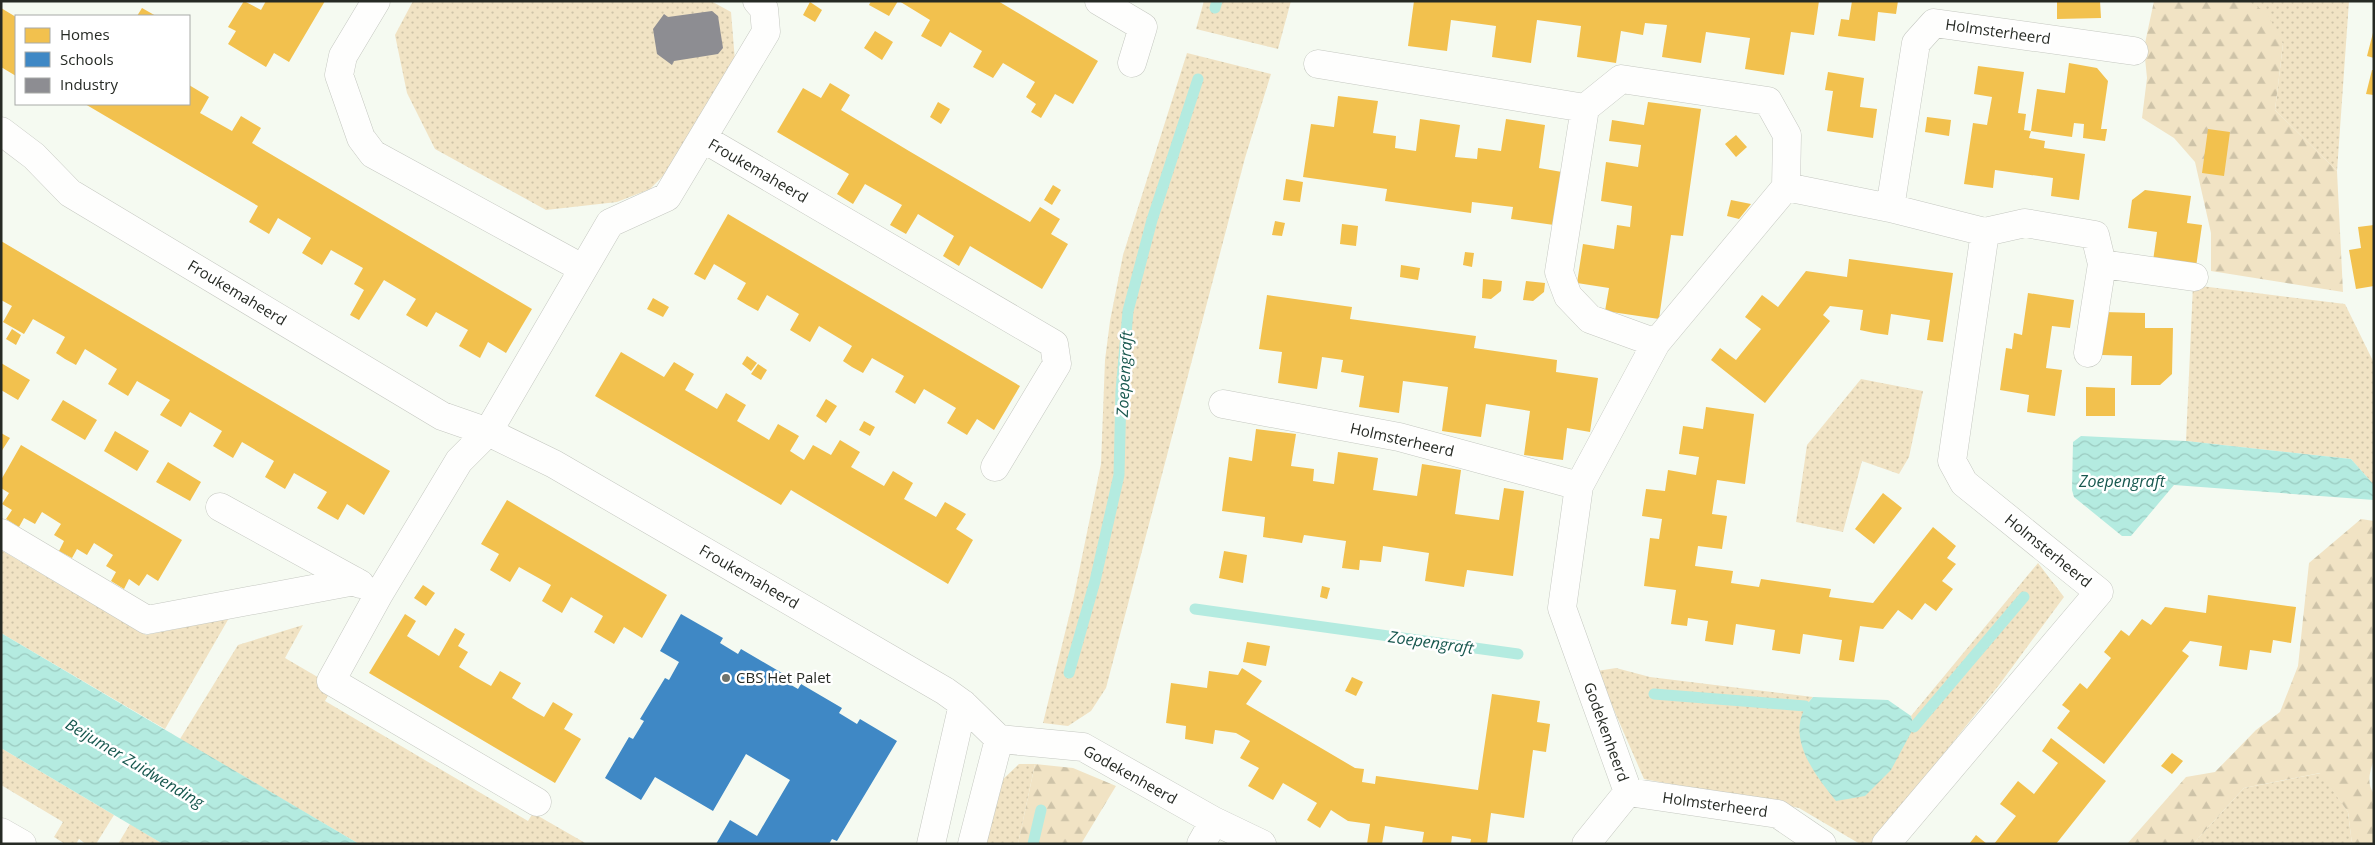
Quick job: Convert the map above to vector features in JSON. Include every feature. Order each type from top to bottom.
[{"type":"street","points":[[376,1],[343,56],[339,75],[361,138],[373,154],[582,268]]},
{"type":"street","name":"Froukemaheerd","points":[[537,802],[331,681],[379,594],[459,461],[488,432],[610,223],[668,197],[766,32],[764,9],[756,1]]},
{"type":"street","points":[[1099,1],[1143,27],[1132,63]]},
{"type":"street","name":"Holmsterheerd","points":[[1890,208],[1916,43],[1934,24],[2134,51]]},
{"type":"street","points":[[1318,64],[1585,108]]},
{"type":"street","points":[[1579,486],[1656,344],[1786,187],[1787,135],[1768,101],[1621,79],[1585,108],[1559,272],[1568,296],[1590,319],[1656,344]]},
{"type":"street","name":"Froukemaheerd","points":[[1,131],[34,156],[70,193],[442,416],[488,432],[554,464],[945,691],[963,704],[999,739]]},
{"type":"street","name":"Froukemaheerd","points":[[704,138],[1054,344],[1057,364],[995,467]]},
{"type":"street","points":[[1786,187],[1890,208],[1984,232],[2024,223],[2095,235],[2102,264],[2088,353]]},
{"type":"street","name":"Holmsterheerd","points":[[1886,844],[2099,592],[1964,483],[1952,461],[1984,232]]},
{"type":"street","points":[[2102,264],[2194,277]]},
{"type":"street","name":"Holmsterheerd","points":[[1223,404],[1400,437],[1579,486]]},
{"type":"street","name":"Godekenheerd","points":[[1579,486],[1562,608],[1628,792],[1586,844]]},
{"type":"street","points":[[220,507],[379,594]]},
{"type":"street","points":[[1,533],[147,620],[354,581]]},
{"type":"street","points":[[931,844],[963,704]]},
{"type":"street","points":[[972,844],[999,739]]},
{"type":"street","name":"Godekenheerd","points":[[999,739],[1083,747],[1207,833],[1262,844]]},
{"type":"street","name":"Holmsterheerd","points":[[1628,792],[1778,814],[1822,844]]},
{"type":"street","points":[[1,832],[22,844]]},
{"type":"green space","points":[[413,1],[711,1],[731,12],[735,61],[675,164],[650,189],[617,202],[546,210],[435,149],[407,93],[395,35]]},
{"type":"green space","points":[[1204,1],[1291,1],[1278,49],[1196,29]]},
{"type":"green space","points":[[2154,1],[2248,1],[2267,13],[2283,44],[2275,110],[2337,171],[2343,292],[2211,271],[2211,233],[2195,162],[2174,138],[2142,118],[2147,78],[2144,48]]},
{"type":"green space","points":[[2248,1],[2349,1],[2337,171],[2275,110],[2283,44]]},
{"type":"green space","points":[[1187,53],[1271,74],[1245,158],[1106,688],[1091,711],[1068,726],[1043,723],[1074,596],[1101,464],[1105,360],[1110,321],[1123,255]]},
{"type":"green space","points":[[2193,285],[2345,304],[2374,363],[2373,484],[2351,459],[2186,441]]},
{"type":"green space","points":[[1861,379],[1923,391],[1909,457],[1899,474],[1862,461],[1843,532],[1796,522],[1807,445]]},
{"type":"green space","points":[[2361,519],[2374,521],[2374,759],[2369,781],[2374,794],[2374,844],[2352,844],[2348,812],[2320,773],[2244,788],[2193,844],[2127,844],[2186,777],[2215,772],[2256,730],[2280,712],[2298,666],[2309,563]]},
{"type":"green space","points":[[1,550],[146,635],[229,618],[165,729],[1,633]]},
{"type":"green space","points":[[2038,563],[2064,597],[1999,685],[1871,844],[1860,844],[1799,808],[1644,779],[1597,671],[1616,668],[1650,677],[1813,697],[1805,706],[1914,727],[1911,716]]},
{"type":"green space","points":[[303,625],[285,658],[333,686],[325,701],[528,821],[533,813],[587,844],[359,844],[180,739],[238,645]]},
{"type":"green space","points":[[1,748],[114,815],[96,844],[86,844],[79,839],[76,844],[65,844],[54,837],[63,822],[1,785]]},
{"type":"green space","points":[[1019,764],[1035,764],[1018,844],[986,844],[1000,782]]},
{"type":"green space","points":[[1035,764],[1073,768],[1116,786],[1081,844],[1018,844]]},
{"type":"green space","points":[[2321,773],[2348,812],[2352,844],[2193,844],[2244,788]]},
{"type":"green space","points":[[130,824],[163,844],[118,844]]},
{"type":"water","name":"Zoepengraft","points":[[2081,436],[2186,441],[2351,459],[2374,485],[2374,500],[2174,485],[2131,536],[2122,536],[2074,497],[2072,490],[2073,442]]},
{"type":"water","name":"Beijumer Zuidwending","points":[[1,633],[359,844],[163,844],[1,748]]},
{"type":"water","points":[[1813,697],[1888,700],[1911,716],[1914,727],[1891,770],[1865,796],[1836,801],[1810,765],[1800,738],[1800,724],[1804,710]]},
{"type":"building: Homes","points":[[244,1],[261,10],[266,1],[325,1],[289,62],[274,53],[266,67],[228,44],[236,31],[228,27]]},
{"type":"building: Homes","points":[[871,1],[898,1],[889,16],[869,5]]},
{"type":"building: Homes","points":[[899,1],[998,1],[1098,61],[1073,104],[1055,94],[1041,118],[1031,112],[1036,104],[1026,97],[1035,82],[1003,63],[993,78],[973,67],[982,51],[950,32],[941,47],[921,36],[930,20]]},
{"type":"building: Homes","points":[[1414,1],[1819,1],[1814,35],[1791,32],[1784,75],[1745,69],[1750,38],[1706,32],[1701,63],[1662,57],[1667,25],[1645,23],[1643,35],[1621,31],[1616,63],[1577,57],[1581,26],[1537,20],[1531,63],[1492,57],[1496,26],[1451,20],[1447,51],[1408,46]]},
{"type":"building: Homes","points":[[1852,1],[1898,1],[1896,14],[1878,12],[1875,41],[1838,36],[1841,19],[1849,20]]},
{"type":"building: Homes","points":[[2057,1],[2100,1],[2101,18],[2057,19]]},
{"type":"building: Homes","points":[[810,2],[822,10],[815,22],[803,15]]},
{"type":"building: Homes","points":[[1,8],[15,16],[15,75],[1,67]]},
{"type":"building: Homes","points":[[142,8],[154,15],[138,15]]},
{"type":"building: Homes","points":[[2374,29],[2374,58],[2367,56]]},
{"type":"building: Homes","points":[[875,31],[893,42],[882,60],[864,48]]},
{"type":"building: Homes","points":[[2069,63],[2097,68],[2108,81],[2101,129],[2107,129],[2105,141],[2083,138],[2084,124],[2074,123],[2072,137],[2031,131],[2037,89],[2065,93]]},
{"type":"building: Homes","points":[[1978,66],[2024,72],[2018,113],[2026,114],[2024,130],[2031,131],[2029,138],[2045,141],[2044,148],[2085,154],[2079,200],[2051,196],[2053,178],[1995,170],[1993,188],[1964,184],[1973,123],[1987,125],[1992,97],[1974,94]]},
{"type":"building: Homes","points":[[2372,70],[2374,70],[2374,95],[2366,94]]},
{"type":"building: Homes","points":[[1828,72],[1864,78],[1860,107],[1877,109],[1873,138],[1827,131],[1833,91],[1825,90]]},
{"type":"building: Homes","points":[[830,83],[850,95],[841,110],[909,151],[1030,222],[1040,207],[1060,219],[1051,234],[1068,244],[1042,289],[970,246],[959,266],[943,256],[954,236],[918,214],[906,234],[890,225],[902,205],[865,184],[853,204],[837,194],[849,174],[777,132],[803,88],[821,98]]},
{"type":"building: Homes","points":[[190,86],[209,97],[200,113],[232,131],[241,116],[261,128],[252,143],[532,309],[506,353],[488,342],[480,358],[459,346],[468,330],[436,312],[427,327],[416,321],[406,315],[416,299],[384,280],[359,320],[350,315],[364,290],[354,284],[363,268],[331,250],[322,265],[302,253],[311,238],[278,218],[269,234],[249,222],[258,206],[87,105],[190,105]]},
{"type":"building: Homes","points":[[1338,96],[1378,101],[1373,133],[1396,136],[1395,148],[1416,151],[1420,119],[1460,125],[1455,157],[1477,159],[1478,148],[1501,151],[1506,119],[1545,125],[1539,168],[1562,172],[1554,225],[1511,219],[1513,207],[1472,202],[1471,213],[1385,201],[1387,189],[1303,177],[1311,124],[1334,127]]},
{"type":"building: Homes","points":[[938,102],[950,109],[941,124],[930,117]]},
{"type":"building: Homes","points":[[1648,102],[1701,109],[1683,236],[1671,235],[1659,319],[1605,311],[1609,288],[1577,283],[1583,244],[1614,249],[1617,225],[1630,227],[1632,206],[1601,201],[1606,162],[1638,167],[1641,145],[1609,141],[1612,120],[1644,125]]},
{"type":"building: Homes","points":[[1927,117],[1951,120],[1949,136],[1925,132]]},
{"type":"building: Homes","points":[[2208,129],[2230,132],[2224,176],[2202,173]]},
{"type":"building: Homes","points":[[1736,135],[1747,147],[1736,157],[1725,144]]},
{"type":"building: Homes","points":[[1286,179],[1303,182],[1300,202],[1283,200]]},
{"type":"building: Homes","points":[[1053,185],[1061,190],[1052,205],[1044,200]]},
{"type":"building: Homes","points":[[2145,190],[2191,196],[2187,223],[2202,225],[2196,267],[2153,261],[2157,232],[2128,228],[2132,200]]},
{"type":"building: Homes","points":[[1731,200],[1751,204],[1739,219],[1727,216]]},
{"type":"building: Homes","points":[[728,214],[1020,386],[994,430],[977,419],[967,435],[947,423],[956,408],[924,389],[915,404],[895,392],[904,376],[872,358],[863,373],[852,367],[843,361],[852,346],[819,326],[810,342],[790,330],[799,314],[767,295],[758,311],[747,305],[737,299],[746,283],[714,264],[705,280],[694,274]]},
{"type":"building: Homes","points":[[1275,221],[1285,223],[1282,236],[1272,235]]},
{"type":"building: Homes","points":[[1342,224],[1358,226],[1356,246],[1340,244]]},
{"type":"building: Homes","points":[[2374,225],[2374,286],[2356,289],[2349,250],[2361,248],[2358,227]]},
{"type":"building: Homes","points":[[1,241],[390,471],[364,515],[347,504],[338,520],[317,508],[327,492],[294,473],[285,489],[265,477],[274,461],[242,442],[233,458],[213,446],[222,431],[190,412],[181,427],[160,415],[170,400],[137,381],[128,396],[108,384],[117,369],[85,349],[76,365],[65,359],[56,353],[65,337],[33,319],[24,334],[3,322],[12,306],[1,300]]},
{"type":"building: Homes","points":[[1465,252],[1474,253],[1472,267],[1463,265]]},
{"type":"building: Homes","points":[[1849,259],[1953,273],[1943,342],[1927,340],[1930,320],[1891,314],[1888,335],[1860,330],[1863,310],[1830,306],[1823,315],[1830,321],[1765,403],[1711,360],[1720,348],[1736,360],[1761,329],[1745,317],[1762,295],[1778,307],[1806,271],[1847,277]]},
{"type":"building: Homes","points":[[1401,265],[1420,268],[1418,280],[1400,277]]},
{"type":"building: Homes","points":[[1483,279],[1502,281],[1501,291],[1491,299],[1482,298]]},
{"type":"building: Homes","points":[[1526,281],[1545,283],[1544,292],[1533,301],[1523,300]]},
{"type":"building: Homes","points":[[2028,293],[2074,300],[2070,328],[2052,326],[2046,368],[2062,370],[2055,416],[2027,412],[2029,395],[2000,390],[2006,348],[2012,349],[2014,333],[2022,335]]},
{"type":"building: Homes","points":[[1267,295],[1352,307],[1350,319],[1476,336],[1474,348],[1557,360],[1556,372],[1598,378],[1590,432],[1567,428],[1563,460],[1524,455],[1530,411],[1486,404],[1481,437],[1442,431],[1448,387],[1403,381],[1399,413],[1359,407],[1364,376],[1341,372],[1343,360],[1322,357],[1317,389],[1278,383],[1282,352],[1259,349]]},
{"type":"building: Homes","points":[[653,298],[669,307],[663,317],[647,309]]},
{"type":"building: Homes","points":[[2103,312],[2145,313],[2145,328],[2173,328],[2172,374],[2160,385],[2131,385],[2132,356],[2102,355]]},
{"type":"building: Homes","points":[[12,329],[21,335],[16,345],[6,339]]},
{"type":"building: Homes","points":[[621,352],[664,377],[674,362],[694,374],[685,390],[717,409],[726,393],[746,405],[737,421],[769,440],[778,424],[799,436],[790,451],[804,460],[813,445],[831,455],[840,440],[860,452],[851,467],[884,486],[893,471],[913,483],[904,499],[936,517],[945,502],[966,514],[956,529],[973,540],[948,584],[791,490],[781,505],[595,396]]},
{"type":"building: Homes","points":[[747,356],[757,363],[751,371],[742,364]]},
{"type":"building: Homes","points":[[1,363],[30,380],[18,400],[1,390]]},
{"type":"building: Homes","points":[[758,364],[767,370],[761,380],[751,374]]},
{"type":"building: Homes","points":[[2086,387],[2115,388],[2115,416],[2086,416]]},
{"type":"building: Homes","points":[[826,399],[837,406],[826,423],[816,416]]},
{"type":"building: Homes","points":[[63,400],[97,420],[85,440],[51,420]]},
{"type":"building: Homes","points":[[1706,407],[1754,414],[1745,484],[1717,480],[1712,514],[1727,516],[1722,549],[1698,546],[1695,566],[1733,571],[1731,583],[1759,587],[1761,579],[1831,589],[1829,597],[1873,603],[1933,527],[1956,546],[1947,558],[1956,564],[1942,581],[1953,589],[1936,611],[1925,603],[1912,620],[1898,610],[1883,629],[1860,626],[1854,662],[1839,660],[1842,640],[1803,634],[1800,654],[1772,650],[1775,630],[1736,624],[1733,645],[1705,641],[1708,621],[1688,618],[1687,626],[1671,624],[1676,590],[1644,586],[1650,538],[1659,539],[1662,519],[1642,516],[1646,489],[1665,491],[1668,470],[1696,475],[1699,457],[1679,454],[1683,426],[1703,429]]},
{"type":"building: Homes","points":[[864,421],[875,427],[870,436],[859,430]]},
{"type":"building: Homes","points":[[1256,429],[1296,434],[1291,466],[1314,469],[1313,481],[1334,484],[1338,452],[1378,458],[1373,490],[1417,496],[1422,464],[1461,470],[1455,514],[1499,520],[1504,488],[1524,491],[1513,576],[1467,570],[1464,587],[1425,581],[1429,553],[1383,546],[1381,562],[1360,560],[1359,570],[1342,568],[1346,541],[1304,535],[1302,543],[1263,537],[1265,517],[1222,511],[1229,457],[1252,461]]},
{"type":"building: Homes","points":[[115,431],[149,451],[137,471],[104,451]]},
{"type":"building: Homes","points":[[1,433],[10,438],[1,452]]},
{"type":"building: Homes","points":[[21,445],[182,540],[158,581],[147,574],[139,586],[129,579],[124,589],[111,581],[116,572],[106,566],[113,555],[94,543],[87,555],[77,549],[72,558],[59,551],[64,541],[54,535],[61,524],[42,512],[35,524],[24,518],[19,527],[6,519],[12,510],[2,504],[9,493],[1,488],[1,480]]},
{"type":"building: Homes","points":[[168,462],[201,482],[190,501],[156,482]]},
{"type":"building: Homes","points":[[1883,493],[1902,508],[1874,544],[1855,529]]},
{"type":"building: Homes","points":[[507,500],[667,595],[642,638],[624,627],[614,644],[594,632],[603,616],[571,597],[562,613],[542,601],[551,585],[519,567],[510,582],[490,570],[499,554],[481,544]]},
{"type":"building: Homes","points":[[1224,551],[1247,555],[1243,583],[1219,578]]},
{"type":"building: Homes","points":[[423,585],[435,593],[426,606],[414,598]]},
{"type":"building: Homes","points":[[1322,586],[1330,588],[1327,599],[1320,597]]},
{"type":"building: Homes","points":[[2208,595],[2296,607],[2291,643],[2273,640],[2271,653],[2250,650],[2247,670],[2219,666],[2222,646],[2190,641],[2182,651],[2189,656],[2104,764],[2057,728],[2070,711],[2062,705],[2080,683],[2087,689],[2111,658],[2104,652],[2121,630],[2129,636],[2142,619],[2151,625],[2165,607],[2206,613]]},
{"type":"building: Homes","points":[[405,614],[416,621],[407,636],[439,656],[455,628],[465,634],[458,646],[468,652],[459,667],[491,686],[500,671],[521,683],[512,698],[544,717],[553,702],[573,714],[564,729],[581,739],[555,783],[369,673]]},
{"type":"building: Homes","points":[[1247,642],[1270,646],[1266,666],[1243,662]]},
{"type":"building: Homes","points":[[1242,668],[1262,681],[1246,704],[1355,768],[1364,769],[1362,782],[1375,784],[1376,776],[1478,790],[1492,694],[1540,701],[1537,722],[1550,724],[1546,752],[1533,750],[1524,818],[1491,813],[1487,844],[1470,844],[1471,839],[1452,836],[1451,844],[1422,844],[1424,832],[1385,826],[1382,844],[1367,844],[1370,824],[1348,821],[1331,810],[1320,828],[1307,820],[1317,803],[1283,783],[1273,800],[1248,786],[1259,768],[1240,758],[1250,741],[1236,733],[1215,730],[1213,744],[1185,739],[1186,726],[1166,723],[1171,683],[1207,688],[1209,671],[1238,675]]},
{"type":"building: Homes","points":[[1352,677],[1363,682],[1356,696],[1345,691]]},
{"type":"building: Homes","points":[[2051,738],[2106,781],[2056,844],[1994,844],[2016,816],[2000,804],[2018,781],[2034,794],[2058,763],[2042,751]]},
{"type":"building: Homes","points":[[2172,753],[2183,761],[2172,774],[2161,766]]},
{"type":"building: Homes","points":[[1976,835],[1987,844],[1969,844]]},
{"type":"building: Schools","points":[[681,614],[723,638],[720,643],[738,654],[741,649],[782,673],[779,678],[798,689],[801,684],[842,708],[839,713],[857,724],[860,719],[897,741],[837,841],[832,839],[829,844],[716,844],[730,820],[757,836],[790,780],[746,754],[713,811],[655,777],[641,800],[605,778],[629,737],[633,739],[644,721],[640,719],[665,678],[669,680],[679,662],[660,651]]},
{"type":"building: Industry","points":[[712,11],[718,16],[723,48],[718,54],[674,61],[672,65],[657,54],[653,29],[664,14],[668,17]]},
{"type":"waterway","name":"Zoepengraft","points":[[1215,8],[1217,1]]},
{"type":"waterway","name":"Zoepengraft","points":[[1069,673],[1095,581],[1119,475],[1121,391],[1128,311],[1152,220],[1198,79]]},
{"type":"waterway","name":"Zoepengraft","points":[[1914,727],[2024,597]]},
{"type":"waterway","name":"Zoepengraft","points":[[1195,609],[1518,654]]},
{"type":"waterway","points":[[1654,694],[1805,706]]},
{"type":"waterway","points":[[1033,844],[1041,810]]},
{"type":"place","name":"CBS Het Palet","points":[[726,678]]}]
